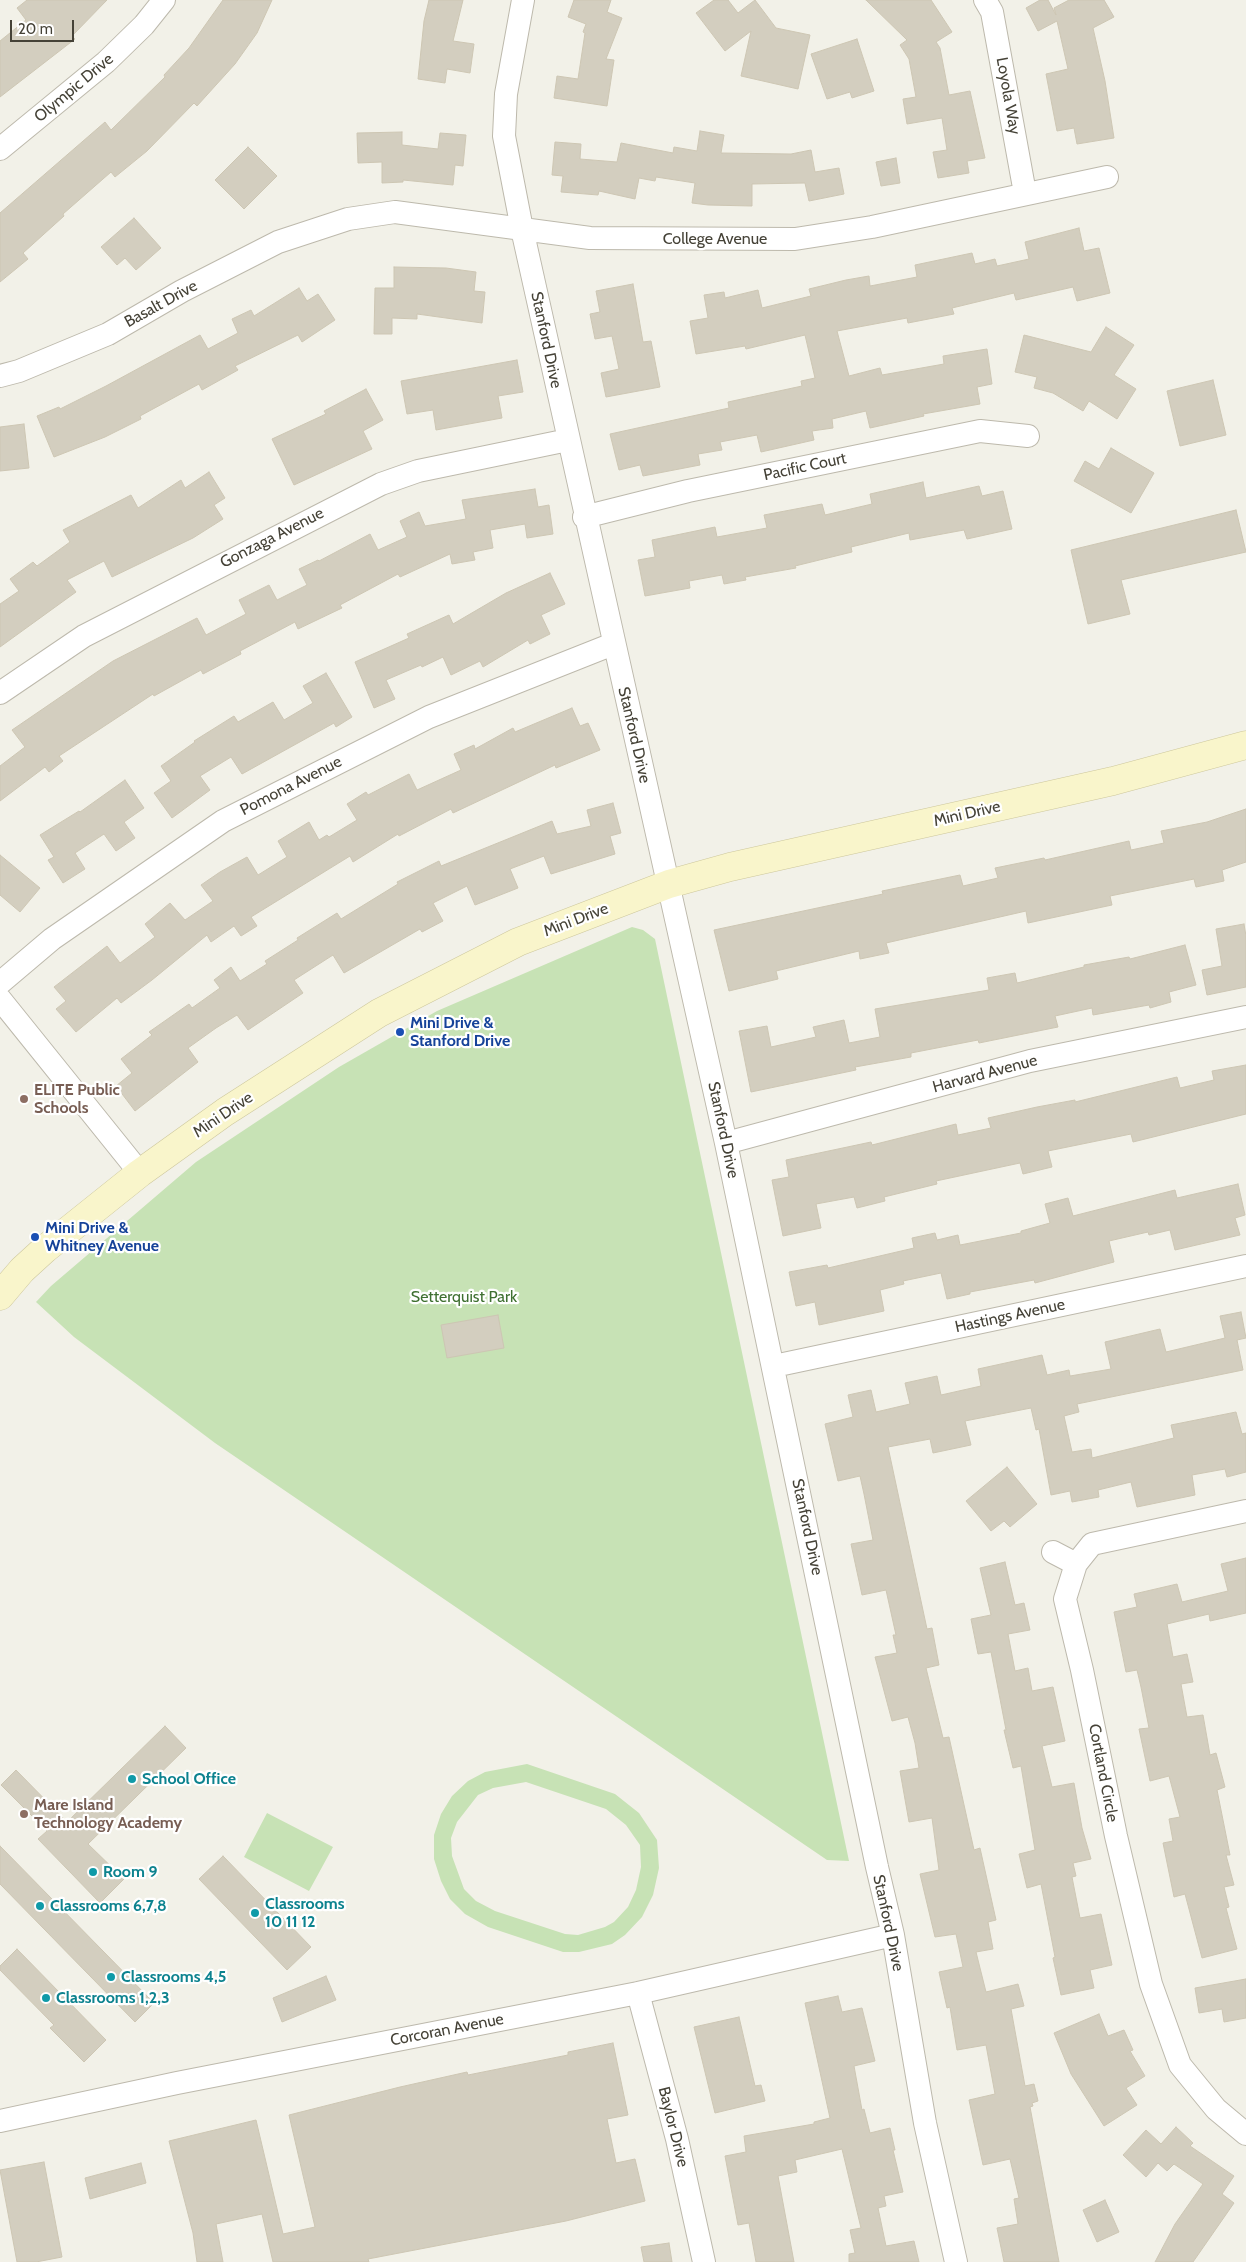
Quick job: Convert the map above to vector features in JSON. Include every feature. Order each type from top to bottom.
[{"type":"street","name":"Olympic Drive","points":[[0,149],[106,62],[144,25],[164,0]]},
{"type":"street","name":"Stanford Drive","points":[[523,0],[506,94],[504,136],[584,517],[669,884],[774,1366],[876,1868],[893,1936],[925,2123],[956,2262]]},
{"type":"street","name":"Loyola Way","points":[[985,0],[992,12],[1025,193]]},
{"type":"street","name":"College Avenue","points":[[321,227],[348,219],[395,212],[590,238],[795,239],[872,227],[1107,177]]},
{"type":"street","name":"Basalt Drive","points":[[0,376],[19,371],[108,334],[182,291],[278,242],[321,227]]},
{"type":"street","name":"Pacific Court","points":[[584,517],[688,491],[980,431],[1028,436]]},
{"type":"street","name":"Gonzaga Avenue","points":[[0,693],[84,636],[381,484],[418,471],[568,440]]},
{"type":"street","name":"Pomona Avenue","points":[[0,983],[52,939],[223,821],[429,717],[613,644]]},
{"type":"street","name":"Mini Drive","points":[[0,1296],[22,1270],[45,1249],[140,1173],[225,1112],[379,1013],[518,942],[669,884],[730,867],[1113,781],[1246,745]]},
{"type":"street","points":[[0,1000],[140,1173]]},
{"type":"street","name":"Harvard Avenue","points":[[726,1143],[1030,1061],[1246,1018]]},
{"type":"street","name":"Hastings Avenue","points":[[774,1366],[1246,1266]]},
{"type":"street","name":"Cortland Circle","points":[[1246,1511],[1092,1544],[1076,1564],[1065,1599],[1082,1670],[1116,1836],[1151,1984],[1180,2065],[1216,2109],[1246,2134]]},
{"type":"street","points":[[1052,1552],[1076,1564]]},
{"type":"street","name":"Corcoran Avenue","points":[[0,2121],[177,2083],[638,1993],[893,1936]]},
{"type":"street","name":"Baylor Drive","points":[[638,1993],[676,2139],[704,2262]]},
{"type":"green space","name":"Setterquist Park","points":[[632,927],[643,930],[655,939],[849,1861],[827,1860],[215,1443],[74,1337],[36,1302],[51,1286],[196,1162],[339,1067],[437,1011]]},
{"type":"green space","points":[[527,1764],[615,1794],[639,1813],[657,1840],[659,1868],[653,1895],[642,1917],[625,1935],[612,1944],[579,1952],[563,1952],[488,1927],[465,1914],[450,1899],[441,1881],[434,1859],[434,1835],[441,1814],[452,1796],[468,1781],[485,1772]],"holes":[[[526,1782],[606,1809],[626,1825],[640,1845],[641,1867],[636,1890],[628,1907],[614,1922],[605,1927],[578,1935],[565,1934],[495,1911],[476,1901],[464,1889],[452,1856],[451,1838],[457,1822],[478,1795],[493,1788]]]},
{"type":"green space","points":[[267,1813],[333,1847],[309,1891],[244,1857]]},
{"type":"building","points":[[27,0],[107,0],[72,36],[75,39],[0,97],[0,41],[26,20],[17,8]]},
{"type":"building","points":[[223,0],[272,0],[257,33],[235,64],[197,106],[194,103],[147,151],[115,177],[111,172],[63,214],[64,216],[23,253],[28,259],[0,282],[0,213],[105,122],[111,130],[165,77],[164,75],[189,48]]},
{"type":"building","points":[[429,0],[463,0],[453,41],[474,44],[470,73],[447,69],[445,83],[418,79],[424,21]]},
{"type":"building","points":[[574,0],[611,0],[607,12],[622,18],[606,59],[614,60],[607,106],[554,98],[557,76],[578,79],[585,33],[583,32],[586,24],[568,17]]},
{"type":"building","points":[[714,0],[728,0],[738,13],[755,0],[776,28],[810,35],[798,89],[741,76],[751,31],[725,51],[696,13]]},
{"type":"building","points":[[866,0],[931,0],[952,32],[936,42],[940,48],[949,95],[970,91],[985,158],[967,161],[969,173],[938,178],[933,152],[947,150],[942,118],[907,124],[903,99],[916,97],[909,59],[900,45],[907,40]]},
{"type":"building","points":[[1040,0],[1048,0],[1056,15],[1054,8],[1069,0],[1104,0],[1114,17],[1093,28],[1105,81],[1114,138],[1077,144],[1074,128],[1057,131],[1046,74],[1068,69],[1057,21],[1038,31],[1026,8]]},
{"type":"building","points":[[857,39],[874,91],[852,98],[850,92],[827,99],[811,54]]},
{"type":"building","points":[[700,131],[724,135],[721,153],[791,154],[811,150],[815,172],[839,168],[844,194],[809,201],[805,183],[752,184],[752,206],[708,205],[692,203],[695,183],[656,177],[655,181],[639,178],[635,199],[599,191],[598,195],[561,192],[563,176],[552,175],[555,142],[581,144],[580,159],[617,162],[621,143],[673,153],[674,147],[697,151]]},
{"type":"building","points":[[402,132],[402,145],[438,149],[440,133],[466,135],[463,166],[455,165],[453,185],[403,180],[403,182],[382,183],[382,162],[358,163],[357,133]]},
{"type":"building","points":[[248,147],[277,176],[244,209],[215,180]]},
{"type":"building","points":[[896,158],[900,183],[881,186],[876,162]]},
{"type":"building","points":[[134,218],[161,248],[136,270],[125,258],[117,265],[101,247]]},
{"type":"building","points":[[1079,228],[1084,251],[1099,248],[1110,293],[1077,301],[1073,287],[1016,300],[1014,293],[952,308],[954,314],[908,323],[907,318],[837,331],[849,376],[880,368],[882,375],[944,364],[943,356],[987,349],[992,384],[977,387],[980,404],[923,414],[924,416],[870,428],[866,411],[832,419],[833,428],[812,431],[814,440],[761,452],[757,435],[720,442],[722,450],[698,454],[700,465],[643,476],[640,465],[619,470],[610,434],[729,408],[728,402],[802,386],[801,381],[815,378],[805,335],[746,349],[745,346],[696,354],[690,321],[708,318],[704,295],[724,292],[725,298],[758,290],[762,308],[811,296],[809,289],[846,280],[869,276],[870,286],[917,277],[915,265],[972,253],[975,264],[995,259],[997,266],[1029,259],[1025,242]]},
{"type":"building","points":[[394,267],[446,268],[476,272],[474,291],[485,292],[482,323],[417,314],[417,319],[392,318],[392,334],[374,334],[375,288],[394,288]]},
{"type":"building","points":[[633,284],[643,342],[651,341],[660,387],[606,397],[601,373],[619,369],[612,336],[595,339],[590,314],[600,312],[596,291]]},
{"type":"building","points":[[299,288],[307,301],[318,294],[335,320],[302,342],[298,335],[235,366],[238,370],[202,390],[199,384],[140,416],[141,419],[105,437],[54,457],[37,416],[59,407],[60,409],[200,335],[208,349],[238,333],[232,319],[251,310],[254,316]]},
{"type":"building","points":[[1106,327],[1134,345],[1114,375],[1136,389],[1117,419],[1089,401],[1083,411],[1053,393],[1034,388],[1037,377],[1015,372],[1024,335],[1091,352]]},
{"type":"building","points":[[517,360],[523,392],[498,396],[502,418],[436,430],[433,410],[407,414],[401,381]]},
{"type":"building","points":[[1213,380],[1226,435],[1180,446],[1167,391]]},
{"type":"building","points":[[366,389],[383,420],[363,431],[372,449],[294,485],[272,439],[326,414],[324,411]]},
{"type":"building","points":[[24,424],[29,468],[0,471],[0,427]]},
{"type":"building","points":[[1111,448],[1154,473],[1131,513],[1074,481],[1085,461],[1099,469]]},
{"type":"building","points":[[209,472],[225,498],[214,505],[223,519],[193,538],[112,577],[104,561],[67,580],[76,592],[0,647],[0,604],[19,591],[10,579],[33,562],[37,566],[70,542],[63,530],[131,495],[138,508],[181,480],[185,488]]},
{"type":"building","points":[[923,482],[926,498],[979,486],[982,496],[1003,491],[1012,529],[967,539],[964,530],[910,540],[909,533],[851,547],[852,552],[795,566],[796,568],[745,577],[746,580],[724,584],[722,575],[689,581],[690,588],[645,596],[638,560],[655,557],[652,540],[715,527],[717,537],[767,528],[764,515],[822,504],[825,515],[872,504],[870,494]]},
{"type":"building","points":[[535,489],[538,507],[549,505],[553,534],[527,538],[525,524],[490,530],[493,548],[473,552],[475,560],[452,564],[450,554],[400,577],[398,574],[340,605],[342,608],[298,629],[295,622],[240,651],[241,654],[203,674],[201,670],[154,696],[153,694],[59,756],[63,761],[49,772],[45,767],[0,801],[0,766],[25,747],[12,730],[113,661],[197,618],[206,635],[246,614],[239,600],[269,585],[277,600],[307,585],[299,569],[319,561],[370,534],[378,550],[407,537],[400,521],[419,512],[425,526],[466,519],[462,500]]},
{"type":"building","points":[[1236,510],[1246,552],[1121,580],[1130,614],[1088,624],[1071,550]]},
{"type":"building","points":[[550,573],[565,604],[541,615],[550,634],[530,644],[528,640],[483,667],[480,661],[451,675],[443,657],[422,667],[421,665],[386,680],[395,699],[374,708],[355,662],[409,638],[407,634],[449,615],[453,624],[506,593]]},
{"type":"building","points":[[326,673],[352,717],[336,727],[334,723],[242,774],[231,757],[200,776],[210,790],[172,818],[154,793],[171,781],[161,766],[194,741],[234,716],[238,722],[273,702],[284,720],[313,703],[303,686]]},
{"type":"building","points":[[572,708],[580,726],[588,723],[600,750],[556,768],[555,765],[453,813],[451,809],[399,836],[398,834],[353,862],[350,856],[251,917],[257,926],[241,936],[234,926],[211,942],[207,935],[121,1003],[117,998],[76,1032],[56,1009],[66,1001],[54,987],[107,946],[120,963],[155,937],[145,924],[170,903],[185,920],[213,901],[201,885],[220,872],[247,857],[258,875],[287,857],[278,841],[309,822],[319,840],[327,835],[329,837],[357,820],[347,804],[366,792],[368,795],[409,774],[417,790],[461,770],[454,754],[474,745],[475,749],[513,728],[515,732]]},
{"type":"building","points":[[125,780],[144,808],[124,822],[135,838],[116,851],[104,834],[75,853],[85,869],[63,883],[48,860],[54,857],[40,835],[80,812]]},
{"type":"building","points":[[613,803],[621,833],[610,836],[615,854],[551,874],[544,856],[510,869],[518,888],[475,905],[467,886],[433,903],[443,921],[422,932],[420,929],[344,973],[333,955],[294,980],[303,993],[248,1030],[237,1015],[216,1028],[188,1048],[198,1062],[135,1111],[116,1086],[132,1073],[121,1059],[152,1035],[149,1032],[189,1004],[192,1008],[220,988],[214,980],[231,967],[240,981],[267,964],[265,961],[298,940],[297,938],[337,913],[341,919],[398,884],[397,882],[439,861],[441,866],[552,821],[557,834],[591,826],[587,810]]},
{"type":"building","points":[[1246,809],[1246,862],[1222,870],[1224,881],[1196,887],[1194,879],[1110,896],[1112,905],[1028,923],[1026,911],[886,943],[889,953],[860,959],[859,951],[776,971],[778,979],[729,991],[714,930],[883,894],[882,891],[960,875],[963,886],[998,878],[995,868],[1044,858],[1045,860],[1129,841],[1131,850],[1164,843],[1161,831],[1207,822]]},
{"type":"building","points":[[0,855],[40,888],[20,912],[0,895]]},
{"type":"building","points":[[1244,924],[1246,936],[1246,987],[1207,995],[1202,970],[1222,966],[1216,929]]},
{"type":"building","points":[[1185,945],[1196,985],[1169,992],[1171,1002],[1150,1008],[1149,1005],[1093,1015],[1092,1008],[1055,1016],[1058,1027],[979,1043],[978,1040],[911,1053],[911,1057],[855,1067],[856,1070],[751,1092],[739,1031],[767,1026],[771,1047],[816,1037],[813,1027],[844,1020],[849,1043],[880,1037],[875,1009],[989,990],[987,978],[1015,973],[1017,983],[1084,967],[1084,965],[1129,957],[1130,959]]},
{"type":"building","points":[[1246,1065],[1246,1114],[1133,1142],[1131,1134],[1048,1151],[1052,1167],[1023,1174],[1020,1163],[936,1181],[937,1184],[884,1197],[885,1201],[857,1208],[854,1197],[816,1204],[821,1228],[783,1236],[772,1180],[789,1177],[786,1160],[871,1142],[872,1145],[956,1124],[958,1135],[991,1128],[988,1118],[1075,1100],[1075,1102],[1177,1077],[1180,1088],[1214,1080],[1212,1071]]},
{"type":"building","points":[[1238,1184],[1245,1215],[1235,1218],[1240,1235],[1175,1250],[1170,1230],[1149,1235],[1148,1232],[1109,1241],[1114,1262],[1035,1283],[1034,1280],[970,1292],[970,1294],[947,1299],[941,1273],[903,1281],[904,1284],[880,1290],[884,1311],[819,1325],[815,1302],[796,1306],[789,1272],[827,1265],[828,1268],[914,1248],[912,1238],[935,1233],[937,1240],[958,1235],[960,1245],[1021,1233],[1021,1231],[1050,1223],[1045,1204],[1068,1198],[1073,1216],[1175,1190],[1177,1198]]},
{"type":"building","points":[[1241,1312],[1246,1338],[1237,1340],[1243,1370],[1077,1404],[1079,1412],[1064,1416],[1072,1452],[1091,1449],[1092,1458],[1174,1438],[1171,1425],[1236,1412],[1242,1434],[1246,1433],[1246,1472],[1227,1477],[1225,1469],[1192,1475],[1195,1495],[1137,1507],[1131,1482],[1098,1490],[1099,1497],[1072,1502],[1070,1491],[1051,1495],[1039,1429],[1036,1430],[1031,1408],[965,1421],[971,1445],[933,1453],[930,1439],[888,1447],[927,1629],[932,1628],[939,1665],[926,1668],[943,1738],[949,1737],[974,1850],[980,1848],[996,1920],[988,1922],[993,1949],[976,1952],[986,1992],[1018,1984],[1024,2006],[1011,2009],[1025,2086],[1034,2084],[1038,2101],[1032,2103],[1033,2106],[1030,2107],[1059,2262],[1004,2262],[997,2228],[1018,2224],[1014,2199],[1019,2198],[1010,2159],[983,2165],[969,2100],[995,2094],[986,2045],[957,2050],[950,2007],[947,2008],[939,1972],[963,1967],[956,1934],[935,1937],[920,1874],[939,1870],[932,1818],[909,1822],[900,1771],[919,1768],[915,1743],[908,1717],[892,1721],[875,1657],[897,1653],[893,1635],[896,1635],[886,1590],[862,1595],[851,1544],[873,1540],[864,1494],[860,1476],[838,1481],[825,1424],[853,1417],[848,1395],[871,1390],[876,1412],[910,1404],[905,1383],[937,1376],[941,1395],[981,1386],[978,1369],[1042,1355],[1047,1375],[1069,1370],[1070,1376],[1111,1369],[1105,1342],[1160,1329],[1166,1352],[1225,1338],[1220,1316]]},
{"type":"building","points":[[498,1315],[504,1348],[447,1358],[441,1325]]},
{"type":"building","points":[[1007,1467],[1037,1504],[1010,1527],[1004,1521],[991,1531],[966,1501]]},
{"type":"building","points":[[1246,1558],[1246,1613],[1210,1621],[1209,1614],[1167,1624],[1173,1657],[1187,1654],[1193,1682],[1181,1684],[1187,1717],[1203,1715],[1210,1755],[1216,1753],[1225,1787],[1217,1790],[1230,1855],[1226,1855],[1234,1885],[1224,1887],[1229,1907],[1226,1908],[1237,1949],[1202,1958],[1185,1894],[1174,1897],[1163,1843],[1173,1841],[1169,1819],[1180,1817],[1169,1776],[1150,1781],[1139,1729],[1149,1728],[1141,1687],[1137,1670],[1126,1672],[1114,1612],[1137,1607],[1134,1594],[1177,1584],[1182,1602],[1228,1591],[1221,1564]]},
{"type":"building","points":[[1005,1562],[1015,1605],[1024,1603],[1030,1630],[1008,1634],[1015,1671],[1028,1668],[1032,1691],[1053,1687],[1065,1741],[1042,1746],[1052,1787],[1074,1783],[1082,1828],[1091,1859],[1073,1863],[1076,1876],[1072,1877],[1080,1918],[1101,1914],[1112,1965],[1090,1970],[1094,1988],[1061,1995],[1041,1884],[1027,1888],[1019,1854],[1035,1850],[1021,1766],[1013,1768],[1004,1730],[1006,1730],[991,1652],[978,1654],[971,1619],[991,1615],[980,1568]]},
{"type":"building","points":[[165,1726],[186,1748],[88,1844],[124,1879],[100,1903],[38,1839],[47,1831],[1,1785],[16,1770],[67,1822]]},
{"type":"building","points":[[0,1846],[154,2003],[135,2022],[0,1884]]},
{"type":"building","name":"Classrooms 10 11 12","points":[[223,1856],[311,1947],[287,1970],[199,1879]]},
{"type":"building","name":"Classrooms 1,2,3","points":[[17,1949],[106,2040],[84,2062],[50,2028],[54,2025],[0,1970],[0,1966]]},
{"type":"building","points":[[326,1976],[336,2000],[282,2022],[273,1998]]},
{"type":"building","points":[[1246,1979],[1246,2018],[1224,2022],[1222,2009],[1199,2013],[1195,1988]]},
{"type":"building","points":[[838,1996],[842,2012],[862,2008],[875,2061],[854,2066],[862,2110],[864,2109],[870,2133],[890,2128],[895,2150],[893,2150],[903,2192],[884,2196],[886,2206],[878,2208],[886,2246],[914,2241],[919,2262],[849,2262],[849,2254],[855,2253],[850,2230],[861,2228],[842,2149],[795,2160],[797,2172],[778,2176],[794,2262],[756,2262],[749,2223],[738,2225],[725,2156],[746,2152],[744,2136],[814,2124],[814,2122],[830,2118],[805,2003]]},
{"type":"building","points":[[1099,2014],[1108,2036],[1124,2030],[1133,2050],[1130,2051],[1145,2076],[1126,2088],[1137,2105],[1104,2126],[1071,2074],[1054,2033]]},
{"type":"building","points":[[739,2017],[755,2086],[761,2085],[765,2101],[715,2113],[694,2027]]},
{"type":"building","points":[[613,2043],[628,2115],[607,2119],[616,2163],[635,2159],[645,2201],[566,2221],[368,2259],[369,2262],[273,2262],[262,2214],[216,2224],[223,2262],[197,2262],[193,2233],[169,2141],[256,2120],[283,2234],[315,2227],[289,2115],[467,2072],[468,2075],[568,2055],[568,2052]]},
{"type":"building","points":[[1176,2127],[1193,2143],[1190,2146],[1234,2176],[1222,2194],[1234,2203],[1193,2262],[1155,2262],[1175,2224],[1203,2184],[1174,2164],[1167,2171],[1158,2163],[1146,2177],[1123,2155],[1146,2130],[1161,2144]]},
{"type":"building","points":[[44,2162],[62,2257],[36,2262],[17,2262],[0,2170]]},
{"type":"building","points":[[141,2163],[146,2183],[90,2199],[85,2178]]},
{"type":"building","points":[[1105,2200],[1119,2232],[1097,2242],[1083,2210]]},
{"type":"building","points":[[669,2243],[672,2262],[644,2262],[641,2247]]},
{"type":"place","name":"Mini Drive & Stanford Drive","points":[[400,1032]]},
{"type":"place","name":"ELITE Public Schools","points":[[24,1099]]},
{"type":"place","name":"Mini Drive & Whitney Avenue","points":[[35,1237]]},
{"type":"place","name":"School Office","points":[[132,1779]]},
{"type":"place","name":"Mare Island Technology Academy","points":[[24,1814]]},
{"type":"place","name":"Room 9","points":[[93,1872]]},
{"type":"place","name":"Classrooms 6,7,8","points":[[40,1906]]},
{"type":"place","name":"Classrooms 10 11 12","points":[[255,1913]]},
{"type":"place","name":"Classrooms 4,5","points":[[111,1977]]},
{"type":"place","name":"Classrooms 1,2,3","points":[[46,1998]]}]
